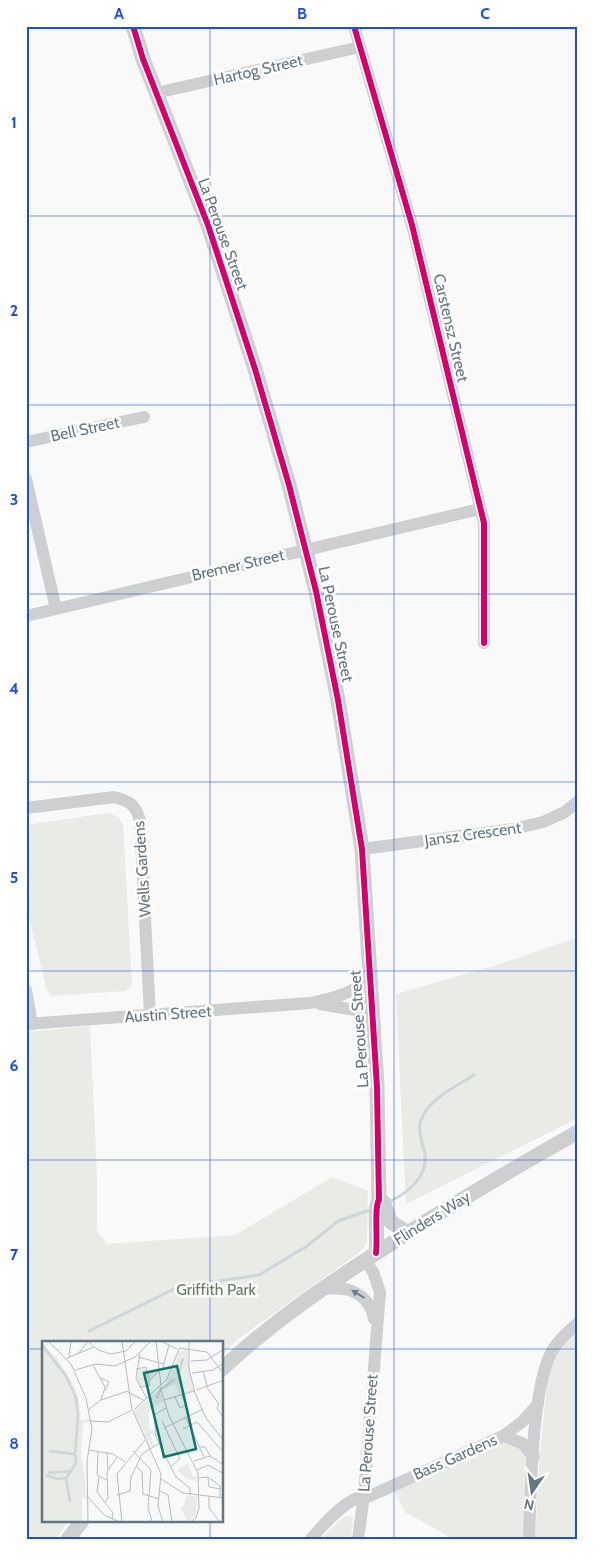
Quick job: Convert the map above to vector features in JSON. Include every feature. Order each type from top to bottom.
[{"type":"street","name":"La Perouse Street","points":[[133,26],[156,93],[208,225],[274,431],[306,548],[338,700],[362,849],[377,1087],[380,1203],[378,1224],[371,1256],[373,1272],[380,1292],[364,1495],[358,1539]]},
{"type":"street","name":"Carstensz Street","points":[[354,26],[412,225],[484,523],[484,642]]},
{"type":"street","name":"Hartog Street","points":[[156,93],[360,47]]},
{"type":"street","name":"Bell Street","points":[[26,442],[144,416]]},
{"type":"street","points":[[26,480],[56,608]]},
{"type":"street","name":"Bremer Street","points":[[26,616],[306,548],[480,509]]},
{"type":"street","name":"Wells Gardens","points":[[26,808],[114,797],[128,801],[136,808],[140,821],[150,1015]]},
{"type":"street","name":"Jansz Crescent","points":[[362,849],[535,824],[565,812],[578,802]]},
{"type":"street","name":"Austin Street","points":[[29,1024],[310,1003],[344,995],[358,989],[370,978]]},
{"type":"street","points":[[26,990],[29,1024]]},
{"type":"street","name":"Austin Street","points":[[310,1003],[372,1013]]},
{"type":"street","name":"Flinders Way","points":[[224,1366],[321,1289],[476,1190],[578,1132]]},
{"type":"street","points":[[380,1203],[391,1222],[408,1233]]},
{"type":"street","name":"La Perouse Street","points":[[321,1289],[339,1287],[358,1293],[372,1309],[376,1326]]},
{"type":"street","points":[[529,1539],[538,1404],[543,1372],[551,1352],[561,1338],[578,1323]]},
{"type":"street","name":"Bass Gardens","points":[[311,1539],[331,1517],[364,1495],[370,1496],[503,1436],[522,1422],[538,1404]]},
{"type":"street","points":[[503,1436],[522,1443],[534,1457]]},
{"type":"street","points":[[68,1539],[81,1522]]},
{"type":"green space","points":[[108,813],[118,817],[123,824],[132,985],[125,991],[52,996],[47,991],[26,905],[26,825]]},
{"type":"green space","points":[[578,937],[578,1118],[406,1204],[396,994],[497,965]]},
{"type":"green space","name":"Griffith Park","points":[[90,1026],[97,1177],[97,1231],[107,1244],[235,1235],[332,1177],[368,1191],[367,1240],[364,1248],[238,1339],[224,1353],[224,1341],[42,1341],[42,1522],[67,1522],[56,1539],[26,1539],[26,1032]]},
{"type":"green space","points":[[578,1327],[578,1539],[535,1539],[540,1453],[548,1373],[556,1353]]},
{"type":"green space","points":[[502,1441],[515,1444],[528,1459],[525,1539],[453,1539],[405,1512],[394,1490]]},
{"type":"green space","points":[[345,1516],[350,1516],[353,1519],[351,1539],[320,1539]]},
{"type":"waterway","points":[[388,1202],[409,1189],[420,1177],[425,1162],[420,1135],[420,1123],[429,1107],[450,1089],[474,1075]]},
{"type":"waterway","points":[[89,1331],[178,1287],[259,1275],[307,1246],[338,1221],[373,1209]]},
{"type":"cycle path","points":[[133,26],[143,59],[208,225],[255,369],[289,485],[316,591],[338,700],[362,849],[377,1087],[379,1200],[376,1253]]},
{"type":"cycle path","points":[[354,26],[412,225],[484,523],[484,643]]}]
